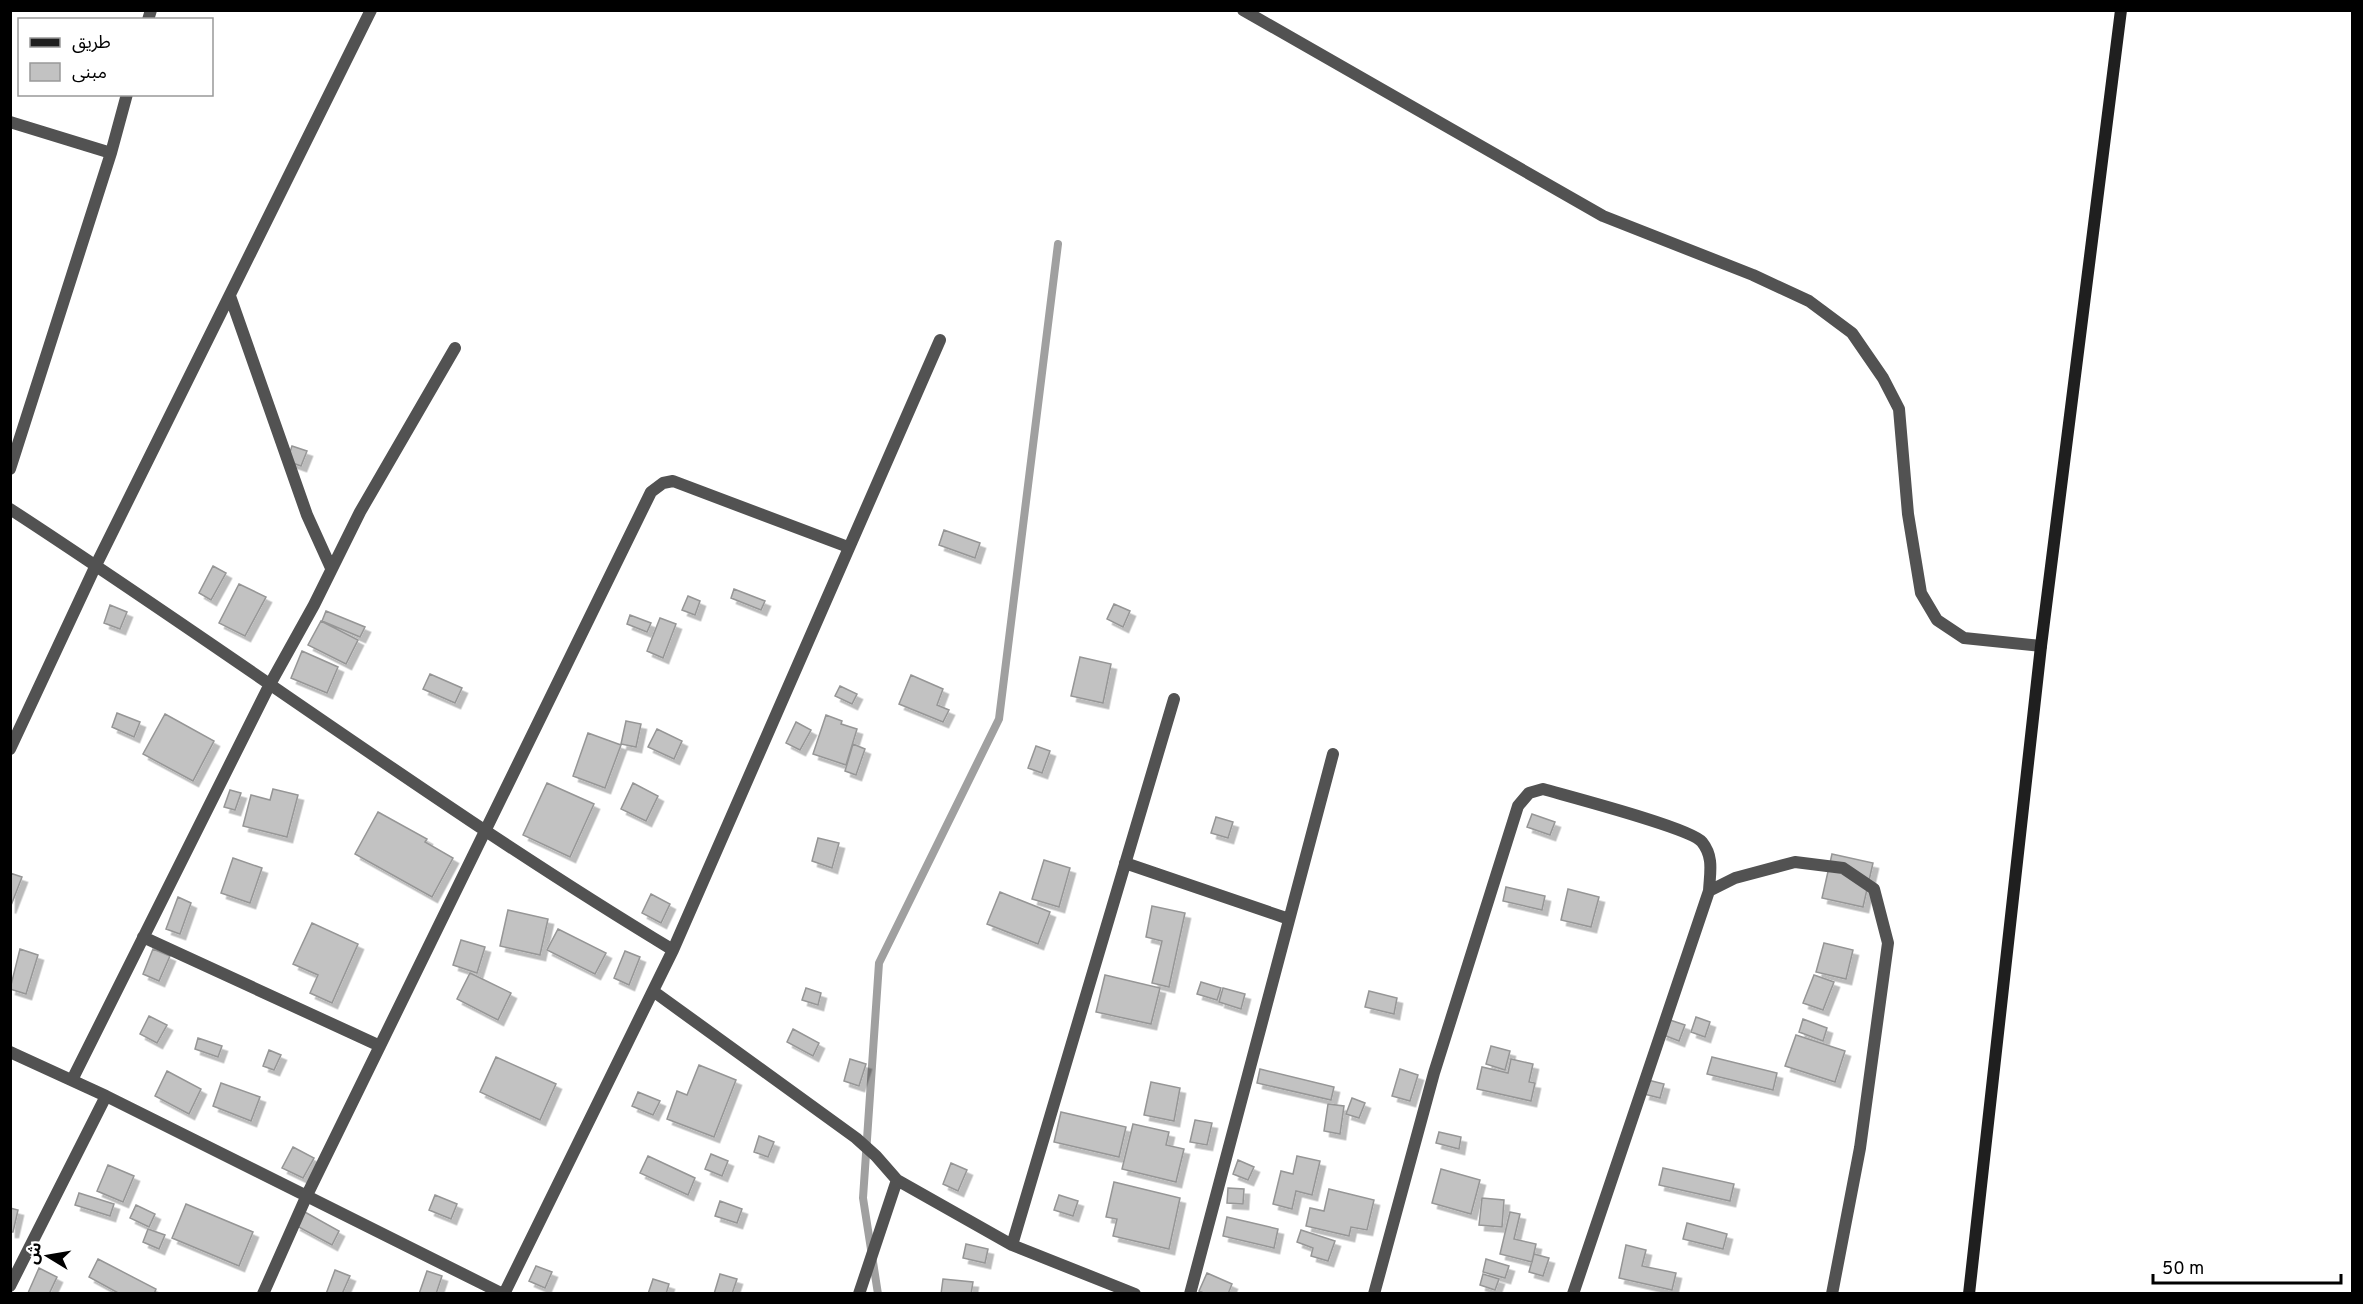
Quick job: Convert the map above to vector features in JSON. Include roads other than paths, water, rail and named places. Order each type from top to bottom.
[{"type":"street","points":[[10,749],[96,565],[371,10]]},
{"type":"street","points":[[1243,10],[1603,216],[1753,275],[1809,301],[1852,333],[1883,378],[1899,409],[1908,514],[1921,593],[1937,620],[1964,638],[2041,646]]},
{"type":"street","points":[[1969,1293],[2041,646],[2121,10]]},
{"type":"street","points":[[10,469],[111,153],[126,96]]},
{"type":"street","points":[[10,122],[111,153]]},
{"type":"street","points":[[230,296],[307,515],[331,568]]},
{"type":"street","points":[[10,1052],[106,1096],[504,1293],[673,950],[940,340]]},
{"type":"street","points":[[72,1080],[269,686],[314,606],[360,512],[455,348]]},
{"type":"street","points":[[263,1293],[307,1195],[651,492],[663,483],[673,481],[848,547]]},
{"type":"street","points":[[10,509],[96,565],[269,686],[485,831],[577,892],[673,950]]},
{"type":"street","points":[[1011,1245],[1174,699]]},
{"type":"street","points":[[1190,1293],[1333,754]]},
{"type":"street","points":[[1374,1293],[1434,1073],[1518,806],[1529,793],[1543,789],[1658,822],[1701,839],[1711,857],[1709,891],[1573,1293]]},
{"type":"street","points":[[1709,891],[1735,878],[1795,862],[1843,868],[1874,889],[1888,943],[1860,1148],[1832,1293]]},
{"type":"street","points":[[1125,863],[1289,920]]},
{"type":"street","points":[[143,937],[380,1046]]},
{"type":"street","points":[[653,992],[856,1138],[897,1180],[1011,1245],[1135,1293]]},
{"type":"street","points":[[10,1286],[106,1096]]},
{"type":"street","points":[[859,1293],[897,1180]]},
{"type":"waterway","points":[[878,1294],[863,1198],[879,963],[999,719],[1058,244]]}]
